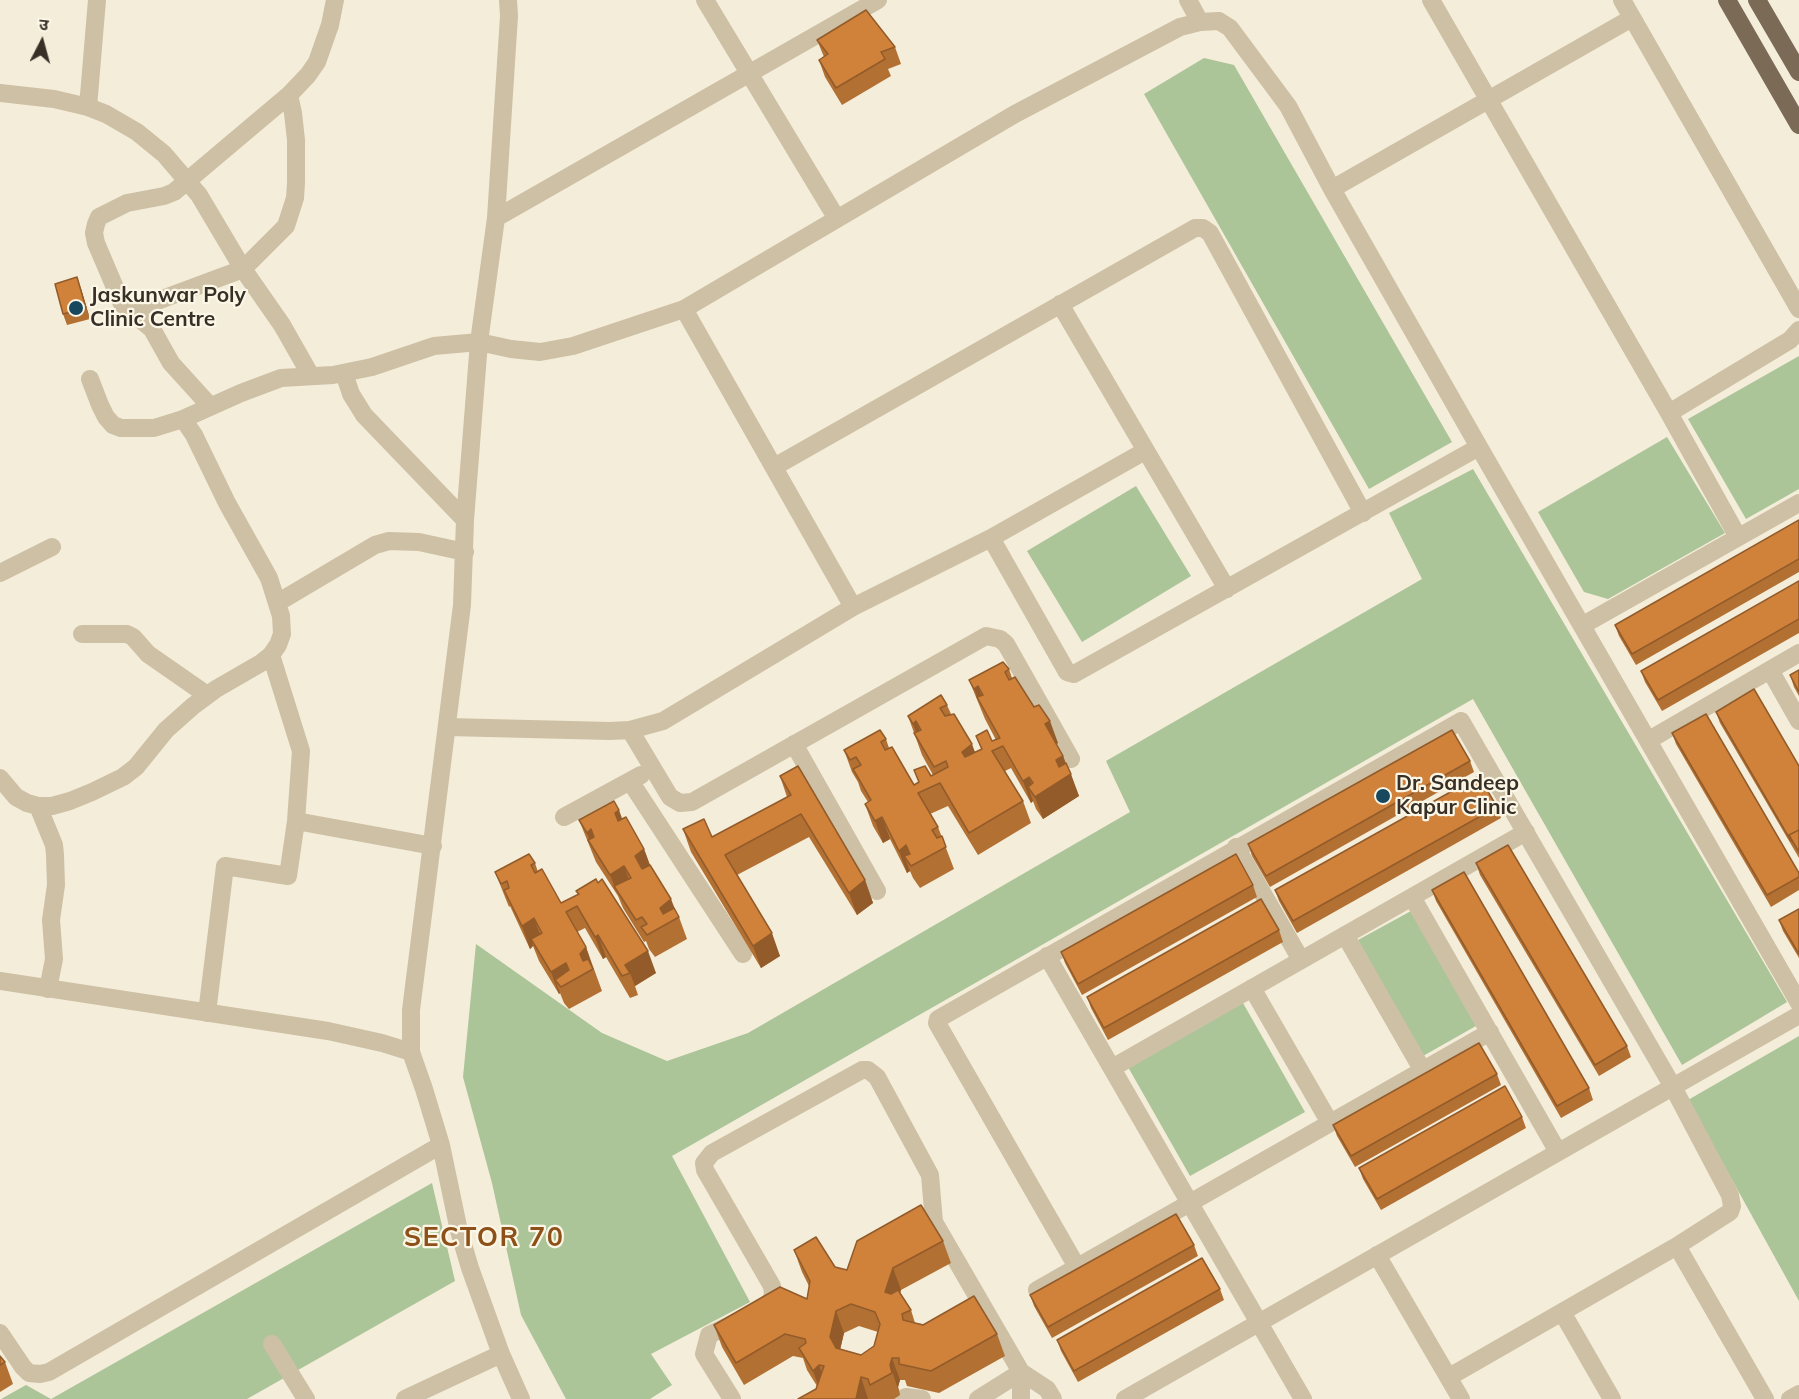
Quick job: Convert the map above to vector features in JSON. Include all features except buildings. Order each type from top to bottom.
[{"type":"main road","points":[[1727,0],[1799,125]]},
{"type":"main road","points":[[1757,0],[1799,72]]},
{"type":"street","points":[[88,107],[97,0]]},
{"type":"street","points":[[210,406],[171,363],[152,329],[122,304],[96,243],[94,233],[96,224],[99,217],[134,201],[174,192],[289,95],[317,62],[325,43],[335,0]]},
{"type":"street","points":[[507,0],[509,16],[496,218],[479,342],[465,520],[462,605],[411,1010],[411,1052],[441,1145],[459,1231],[501,1354],[521,1399]]},
{"type":"street","points":[[705,0],[837,219]]},
{"type":"street","points":[[496,218],[878,0]]},
{"type":"street","points":[[1188,0],[1200,22]]},
{"type":"street","points":[[1431,0],[1738,537]]},
{"type":"street","points":[[1622,0],[1799,309]]},
{"type":"street","points":[[1332,189],[1632,18]]},
{"type":"street","points":[[90,379],[100,405],[112,424],[121,428],[154,428],[183,419],[281,378],[344,373],[388,362],[428,347],[479,342],[540,352],[573,346],[684,309],[1015,114],[1180,27],[1200,22],[1219,21],[1230,28],[1288,106],[1332,189],[1479,447],[1799,1002]]},
{"type":"street","points":[[0,93],[54,99],[88,107],[106,114],[137,132],[164,154],[207,208],[243,269],[282,325],[311,376]]},
{"type":"street","points":[[130,311],[243,269],[286,226],[291,213],[296,183],[296,140],[289,95]]},
{"type":"street","points":[[774,467],[1195,228],[1203,228],[1210,233],[1362,513]]},
{"type":"street","points":[[1060,304],[1227,589]]},
{"type":"street","points":[[684,309],[853,607]]},
{"type":"street","points":[[1669,413],[1790,340],[1799,330]]},
{"type":"street","points":[[344,373],[351,394],[364,415],[465,520]]},
{"type":"street","points":[[0,778],[8,799],[38,806],[52,806],[70,801],[123,777],[136,767],[166,730],[207,695],[271,655],[278,645],[282,634],[280,616],[269,578],[227,503],[194,435],[183,419]]},
{"type":"street","points":[[991,538],[1067,672],[1071,674],[1479,447]]},
{"type":"street","points":[[448,727],[630,730],[663,721],[853,607],[991,538],[1145,451]]},
{"type":"street","points":[[1582,625],[1799,503]]},
{"type":"street","points":[[277,603],[375,545],[388,541],[420,542],[465,552]]},
{"type":"street","points":[[0,573],[52,547]]},
{"type":"street","points":[[82,634],[127,634],[133,637],[148,654],[207,695]]},
{"type":"street","points":[[630,730],[675,801],[692,802],[986,636],[1000,639],[1006,644],[1071,759]]},
{"type":"street","points":[[1649,740],[1799,653]]},
{"type":"street","points":[[207,1013],[225,866],[288,876],[296,821],[302,751],[271,655]]},
{"type":"street","points":[[1770,670],[1799,721]]},
{"type":"street","points":[[1077,1267],[936,1021],[1236,847],[1460,721],[1463,722],[1673,1087],[1732,1201],[1730,1212],[1677,1246],[1449,1377]]},
{"type":"street","points":[[794,744],[877,891]]},
{"type":"street","points":[[564,817],[653,769]]},
{"type":"street","points":[[630,781],[743,954]]},
{"type":"street","points":[[38,806],[54,845],[56,863],[56,885],[51,920],[54,959],[48,989]]},
{"type":"street","points":[[296,821],[433,846]]},
{"type":"street","points":[[1112,1068],[1526,832]]},
{"type":"street","points":[[1236,847],[1301,960]]},
{"type":"street","points":[[1412,897],[1558,1152]]},
{"type":"street","points":[[1345,935],[1423,1071]]},
{"type":"street","points":[[1047,956],[1303,1399]]},
{"type":"street","points":[[0,981],[328,1031],[411,1052]]},
{"type":"street","points":[[1252,988],[1330,1124]]},
{"type":"street","points":[[1125,1399],[1799,1015]]},
{"type":"street","points":[[1037,1290],[1490,1032]]},
{"type":"street","points":[[732,1399],[704,1354],[709,1335],[764,1307],[773,1295],[772,1286],[705,1170],[704,1163],[712,1153],[862,1070],[868,1070],[877,1077],[930,1175],[934,1222],[1021,1372],[1047,1389],[1053,1399]]},
{"type":"street","points":[[0,1333],[22,1367],[29,1373],[49,1372],[441,1145]]},
{"type":"street","points":[[1677,1246],[1765,1399]]},
{"type":"street","points":[[1377,1255],[1461,1399]]},
{"type":"street","points":[[1562,1312],[1612,1399]]},
{"type":"street","points":[[272,1344],[306,1399]]},
{"type":"street","points":[[405,1399],[423,1395],[501,1354]]},
{"type":"street","points":[[978,1399],[1021,1372]]},
{"type":"street","points":[[1021,1372],[1021,1399]]},
{"type":"street","points":[[1790,1399],[1799,1394]]},
{"type":"street","points":[[901,1399],[906,1397],[922,1399]]},
{"type":"green space","points":[[1204,58],[1234,65],[1452,442],[1369,489],[1144,94]]},
{"type":"green space","points":[[1799,356],[1799,489],[1746,519],[1688,419]]},
{"type":"green space","points":[[1667,437],[1725,533],[1608,599],[1584,592],[1538,512]]},
{"type":"green space","points":[[1473,469],[1787,1002],[1682,1065],[1473,699],[672,1156],[750,1302],[651,1354],[672,1385],[650,1399],[566,1399],[521,1315],[492,1183],[463,1077],[476,944],[602,1033],[667,1061],[748,1033],[1130,812],[1106,761],[1422,579],[1389,513]]},
{"type":"green space","points":[[1136,486],[1191,576],[1082,642],[1027,551]]},
{"type":"green space","points":[[1411,911],[1476,1026],[1423,1056],[1358,940]]},
{"type":"green space","points":[[1243,1003],[1305,1112],[1190,1176],[1128,1067]]},
{"type":"green space","points":[[1799,1036],[1799,1301],[1688,1100]]},
{"type":"green space","points":[[432,1183],[455,1281],[247,1399],[51,1399]]},
{"type":"green space","points":[[26,1385],[51,1399],[1,1399]]},
{"type":"place","name":"Jaskunwar Poly Clinic Centre","points":[[76,308]]},
{"type":"place","name":"Dr. Sandeep Kapur Clinic","points":[[1383,796]]},
{"type":"district","name":"SECTOR 70","points":[[484,1238]]}]
